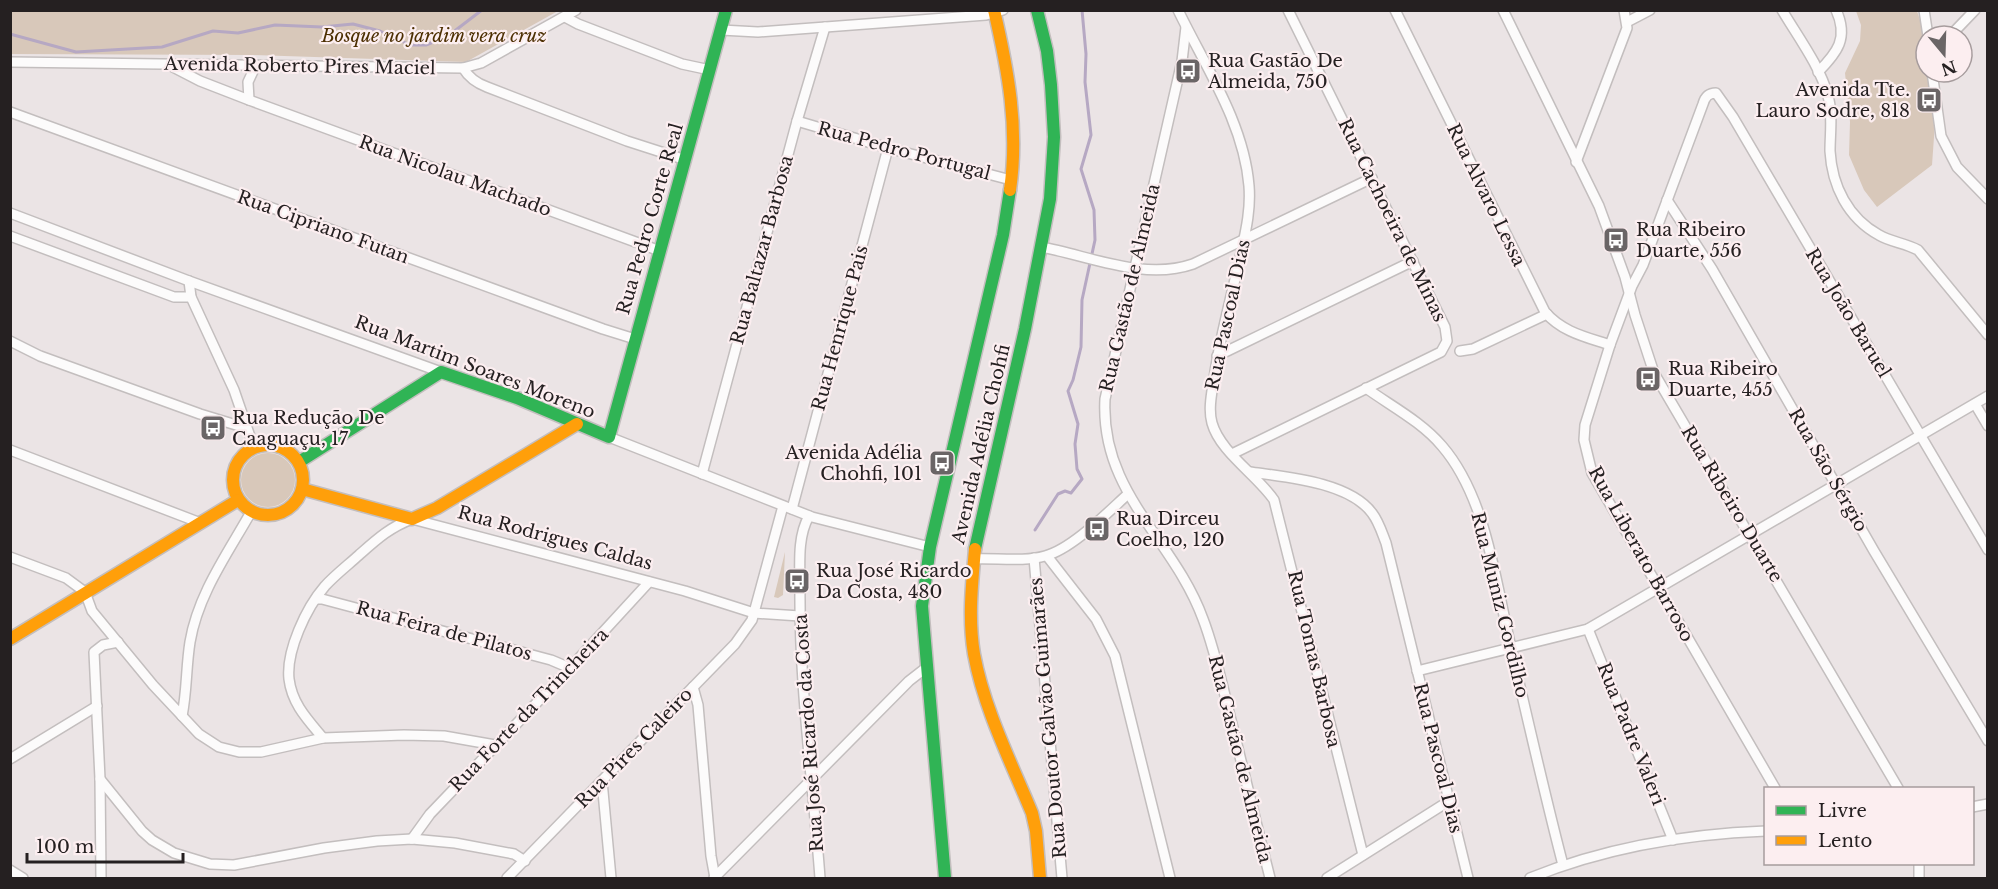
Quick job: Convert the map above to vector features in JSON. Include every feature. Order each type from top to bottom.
[{"type":"main road","name":"Rua Pedro Corte Real","points":[[609,437],[726,10]]},
{"type":"main road","name":"Avenida Adélia Chohfi","points":[[1037,10],[1047,51],[1054,137],[1050,199],[1025,329],[976,543],[970,598],[974,652],[990,708],[1032,813],[1036,831],[1040,879]]},
{"type":"main road","name":"Avenida Adélia Chohfi","points":[[945,879],[922,606],[930,547],[1003,235],[1011,180],[1013,136],[1008,71],[997,11]]},
{"type":"main road","name":"Rua Martim Soares Moreno","points":[[441,372],[517,399],[609,437]]},
{"type":"main road","points":[[298,462],[441,372]]},
{"type":"main road","points":[[412,519],[437,508],[577,424]]},
{"type":"main road","points":[[266,445],[279,447],[290,453],[298,462],[303,480],[302,489],[293,505],[278,514],[269,516],[251,512],[238,500],[232,480],[234,470],[245,453],[266,445]]},
{"type":"main road","name":"Rua Rodrigues Caldas","points":[[302,489],[412,519]]},
{"type":"main road","points":[[10,639],[198,522],[238,500]]},
{"type":"street","name":"Avenida Roberto Pires Maciel","points":[[10,62],[463,68],[482,63],[576,10]]},
{"type":"street","name":"Rua Pascoal Dias","points":[[1178,10],[1243,145],[1249,189],[1248,218],[1244,240],[1218,356],[1211,401],[1212,422],[1218,435],[1232,454],[1250,472],[1285,477],[1336,489],[1361,502],[1372,512],[1379,523],[1386,543],[1468,879]]},
{"type":"street","name":"Rua Cachoeira de Minas","points":[[1232,454],[1441,352],[1447,341],[1445,327],[1288,10]]},
{"type":"street","name":"Rua Alvaro Lessa","points":[[1395,10],[1521,268],[1546,314],[1555,324],[1567,331],[1610,345]]},
{"type":"street","name":"Rua Ribeiro Duarte","points":[[1503,10],[1599,206],[1625,277],[1654,373],[1897,787]]},
{"type":"street","points":[[1576,162],[1625,33],[1627,22],[1624,10]]},
{"type":"street","points":[[1627,22],[1650,10]]},
{"type":"street","points":[[1782,10],[1818,72],[1829,98],[1832,163],[1844,202],[1856,219],[1864,225],[1881,236],[1918,250],[1988,335]]},
{"type":"street","points":[[1818,72],[1835,53],[1842,40],[1841,21],[1836,10]]},
{"type":"street","points":[[1962,24],[1975,10]]},
{"type":"street","points":[[721,30],[758,32],[997,11]]},
{"type":"street","points":[[565,17],[682,64],[710,70]]},
{"type":"street","name":"Rua Gastão de Almeida","points":[[1186,26],[1182,61],[1105,399],[1106,437],[1128,494],[1194,596],[1203,618],[1225,694],[1270,879]]},
{"type":"street","name":"Rua Baltazar Barbosa","points":[[702,474],[797,121],[825,27]]},
{"type":"street","name":"Rua Nicolau Machado","points":[[167,64],[200,81],[249,100],[660,251]]},
{"type":"street","points":[[249,100],[248,82],[256,65]]},
{"type":"street","points":[[463,68],[468,76],[477,83],[627,141],[686,160]]},
{"type":"street","points":[[1934,84],[1941,136],[1957,167],[1988,199]]},
{"type":"street","name":"Rua João Baruel","points":[[1702,104],[1711,93],[1716,93],[1733,117],[1988,550]]},
{"type":"street","name":"Rua Liberato Barroso","points":[[1702,104],[1643,265],[1629,293],[1610,345],[1585,425],[1584,440],[1592,473],[1774,787]]},
{"type":"street","name":"Rua Cipriano Futan","points":[[10,112],[592,325],[636,339]]},
{"type":"street","name":"Rua Pedro Portugal","points":[[797,121],[888,148],[1011,180]]},
{"type":"street","name":"Rua Henrique Pais","points":[[754,613],[787,507],[888,148]]},
{"type":"street","points":[[1041,247],[1134,268],[1177,270],[1372,178]]},
{"type":"street","name":"Rua São Sérgio","points":[[1667,200],[1712,269],[1988,741]]},
{"type":"street","name":"Rua Martim Soares Moreno","points":[[10,213],[189,281],[441,372]]},
{"type":"street","points":[[10,236],[174,297],[191,297]]},
{"type":"street","points":[[1218,356],[1413,261]]},
{"type":"street","points":[[189,281],[191,297],[234,390],[254,448]]},
{"type":"street","points":[[1460,351],[1473,350],[1546,314]]},
{"type":"street","points":[[10,341],[40,356],[200,414],[246,428]]},
{"type":"street","name":"Rua Muniz Gordilho","points":[[1366,388],[1426,430],[1442,446],[1465,479],[1472,494],[1489,551],[1563,865]]},
{"type":"street","points":[[1417,671],[1588,629],[1988,396]]},
{"type":"street","points":[[1975,404],[1988,426]]},
{"type":"street","name":"Rua Martim Soares Moreno","points":[[609,437],[809,516],[930,547]]},
{"type":"street","points":[[10,450],[198,522]]},
{"type":"street","name":"Rua Tomas Barbosa","points":[[1250,472],[1274,500],[1280,516],[1363,855]]},
{"type":"street","points":[[974,559],[1047,556],[1092,527],[1128,494]]},
{"type":"street","points":[[182,716],[190,641],[195,624],[209,585],[251,512]]},
{"type":"street","name":"Rua José Ricardo da Costa","points":[[809,516],[804,525],[801,550],[800,616],[804,711],[813,778],[820,879]]},
{"type":"street","points":[[323,738],[299,708],[293,694],[289,671],[292,646],[305,617],[324,586],[388,529],[412,519]]},
{"type":"street","name":"Rua Rodrigues Caldas","points":[[412,519],[649,582],[754,613],[800,616]]},
{"type":"street","points":[[1047,556],[1096,619],[1114,656],[1170,879]]},
{"type":"street","points":[[10,557],[66,578],[85,592],[93,611],[153,685],[199,734],[219,747],[239,752],[261,752],[323,738],[405,735],[444,736],[495,746]]},
{"type":"street","name":"Rua Doutor Galvão Guimarães","points":[[1034,558],[1062,879]]},
{"type":"street","name":"Rua Forte da Trincheira","points":[[412,839],[430,814],[649,582]]},
{"type":"street","name":"Rua Feira de Pilatos","points":[[317,599],[551,660],[570,668]]},
{"type":"street","name":"Rua Pires Caleiro","points":[[509,878],[735,644],[752,620],[754,613]]},
{"type":"street","name":"Rua Padre Valeri","points":[[1588,629],[1673,840]]},
{"type":"street","points":[[101,879],[100,779],[94,652],[103,645],[118,642]]},
{"type":"street","points":[[714,878],[909,681],[927,666]]},
{"type":"street","points":[[693,687],[698,705],[714,878]]},
{"type":"street","points":[[10,759],[97,706]]},
{"type":"street","points":[[100,779],[152,840],[174,853],[210,864],[234,865],[324,848],[412,839],[455,843],[514,854],[525,861]]},
{"type":"street","points":[[602,781],[611,879]]},
{"type":"street","points":[[1327,879],[1449,801]]},
{"type":"street","points":[[1530,879],[1563,865],[1618,849],[1673,840],[1764,831]]},
{"type":"street","points":[[10,870],[23,879]]},
{"type":"green space","name":"Bosque no jardim vera cruz","points":[[11,10],[558,11],[466,62],[253,55],[11,54]]},
{"type":"green space","points":[[1856,11],[1917,11],[1921,24],[1914,24],[1914,84],[1932,84],[1936,109],[1932,165],[1877,207],[1864,190],[1849,155],[1850,122],[1845,73],[1860,41],[1861,25]]},
{"type":"green space","points":[[263,453],[273,453],[283,457],[291,465],[295,480],[291,495],[283,503],[273,507],[263,507],[253,503],[245,495],[241,485],[241,475],[245,465],[253,457]]},
{"type":"green space","points":[[785,552],[783,595],[778,598],[774,597]]},
{"type":"waterway","points":[[10,34],[76,52],[162,47],[213,31],[238,33],[275,25],[322,27],[353,24],[380,31],[410,45],[426,45],[448,36],[482,10]]},
{"type":"waterway","points":[[1035,530],[1058,494],[1065,491],[1071,493],[1082,479],[1077,469],[1075,444],[1078,424],[1068,391],[1081,347],[1082,300],[1095,240],[1094,210],[1081,169],[1091,135],[1085,82],[1086,54],[1082,10]]},
{"type":"traffic: fast","points":[[299,462],[441,372],[517,398],[609,437],[726,10]]},
{"type":"traffic: fast","points":[[975,549],[1025,329],[1050,199],[1054,137],[1051,85],[1047,51],[1037,10]]},
{"type":"traffic: fast","points":[[945,878],[922,606],[930,547],[1003,235],[1010,190]]},
{"type":"traffic: slow","points":[[994,10],[1011,99],[1013,144],[1010,190]]},
{"type":"traffic: slow","points":[[302,489],[412,519],[437,508],[577,424]]},
{"type":"traffic: slow","points":[[261,445],[275,445],[288,451],[297,460],[303,473],[303,480],[301,493],[293,505],[275,515],[261,515],[248,509],[239,500],[233,487],[233,473],[239,460],[248,451],[261,445]]},
{"type":"traffic: slow","points":[[10,639],[238,500]]},
{"type":"traffic: slow","points":[[975,549],[971,614],[974,654],[991,715],[1032,813],[1040,878]]},
{"type":"place","name":"Rua Gastão De Almeida, 750","points":[[1188,71]]},
{"type":"place","name":"Avenida Tte. Lauro Sodre, 818","points":[[1929,100]]},
{"type":"place","name":"Rua Ribeiro Duarte, 556","points":[[1616,240]]},
{"type":"place","name":"Rua Ribeiro Duarte, 455","points":[[1648,379]]},
{"type":"place","name":"Rua Redução De Caaguaçu, 17","points":[[213,428]]},
{"type":"place","name":"Avenida Adélia Chohfi, 101","points":[[942,463]]},
{"type":"place","name":"Rua Dirceu Coelho, 120","points":[[1097,529]]},
{"type":"place","name":"Rua José Ricardo Da Costa, 480","points":[[797,581]]}]
